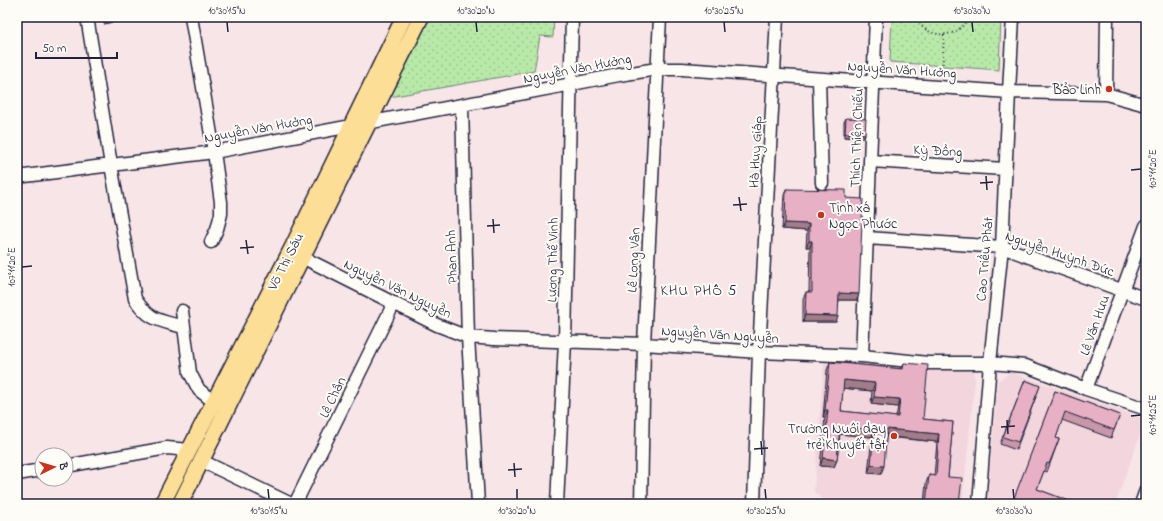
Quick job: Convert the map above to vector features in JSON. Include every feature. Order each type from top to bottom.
[{"type":"main road","name":"Võ Thị Sáu","points":[[162,504],[293,246],[404,17]]},
{"type":"main road","name":"Võ Thị Sáu","points":[[180,504],[421,17]]},
{"type":"street","points":[[87,17],[135,299],[142,310],[152,317],[183,327]]},
{"type":"street","points":[[191,17],[214,152],[221,214],[211,242]]},
{"type":"street","name":"Lương Thế Vinh","points":[[557,504],[565,341],[572,17]]},
{"type":"street","name":"Lê Long Vân","points":[[641,504],[644,344],[660,17]]},
{"type":"street","name":"Hà Huy Giáp","points":[[754,504],[759,352],[777,17]]},
{"type":"street","name":"Thích Thiện Chiếu","points":[[862,356],[876,17]]},
{"type":"street","name":"Cao Triều Phát","points":[[979,504],[990,363],[1002,247],[1008,92],[1013,17]]},
{"type":"street","points":[[1106,94],[1107,17]]},
{"type":"street","name":"Nguyễn Văn Hưởng","points":[[17,177],[214,152],[657,69],[682,69],[1008,92],[1106,94],[1146,105]]},
{"type":"street","points":[[819,79],[822,183]]},
{"type":"street","name":"Phan Anh","points":[[462,106],[468,336],[478,504]]},
{"type":"street","name":"Kỳ Đồng","points":[[870,161],[1005,169]]},
{"type":"street","name":"Lê Văn Hưu","points":[[1086,389],[1146,226]]},
{"type":"street","name":"Nguyễn Huỳnh Đức","points":[[867,238],[1002,247],[1146,299]]},
{"type":"street","name":"Nguyễn Văn Nguyễn","points":[[302,257],[437,325],[468,336],[494,339],[644,344],[759,352],[862,356],[928,363],[990,363],[1026,366],[1086,389],[1146,409]]},
{"type":"street","name":"Lê Chân","points":[[296,504],[394,303]]},
{"type":"street","points":[[182,311],[190,373],[200,390],[214,401]]},
{"type":"street","points":[[74,465],[168,448],[189,450]]},
{"type":"street","points":[[202,461],[291,504]]},
{"type":"street","points":[[17,474],[34,471]]},
{"type":"street","points":[[1141,504],[1146,490]]},
{"type":"path","points":[[915,17],[922,27],[936,34],[952,33],[959,29],[969,17]]},
{"type":"path","points":[[942,76],[944,34]]},
{"type":"shaded area","name":"Trường Nuôi dạy trẻ Khuyết tật","points":[[824,361],[973,371],[975,380],[962,504],[829,504],[814,492]]},
{"type":"shaded area","points":[[1011,372],[1139,417],[1145,421],[1115,504],[987,504],[998,381]]},
{"type":"green space","points":[[427,17],[554,17],[553,37],[540,36],[534,71],[384,98]]},
{"type":"green space","points":[[892,17],[1001,17],[999,70],[890,62]]},
{"type":"building","points":[[846,118],[866,119],[865,134],[845,133]]},
{"type":"building","points":[[786,189],[846,190],[846,198],[863,199],[859,294],[839,293],[838,316],[805,315],[806,292],[812,292],[812,241],[809,241],[809,224],[785,223]]},
{"type":"building","points":[[830,362],[903,369],[904,363],[928,365],[923,419],[953,422],[948,477],[962,478],[959,504],[926,504],[929,475],[936,476],[939,434],[887,429],[884,466],[871,465],[874,430],[840,426],[837,460],[823,458],[828,410],[825,410]],"holes":[[[844,380],[875,383],[874,397],[900,399],[898,417],[841,411]]]},
{"type":"building","points":[[1025,380],[1040,386],[1018,442],[1003,437]]},
{"type":"building","points":[[1055,391],[1120,415],[1114,430],[1065,412],[1056,438],[1059,439],[1049,464],[1047,463],[1037,489],[1077,504],[1032,504],[1014,498]]},
{"type":"place","name":"Bảo Linh","points":[[1109,89]]},
{"type":"place","name":"Tịnh xá Ngọc Phước","points":[[821,215]]},
{"type":"place","name":"Trường Nuôi dạy trẻ Khuyết tật","points":[[894,436]]},
{"type":"district","name":"KHU PHỐ 5","points":[[699,290]]}]
